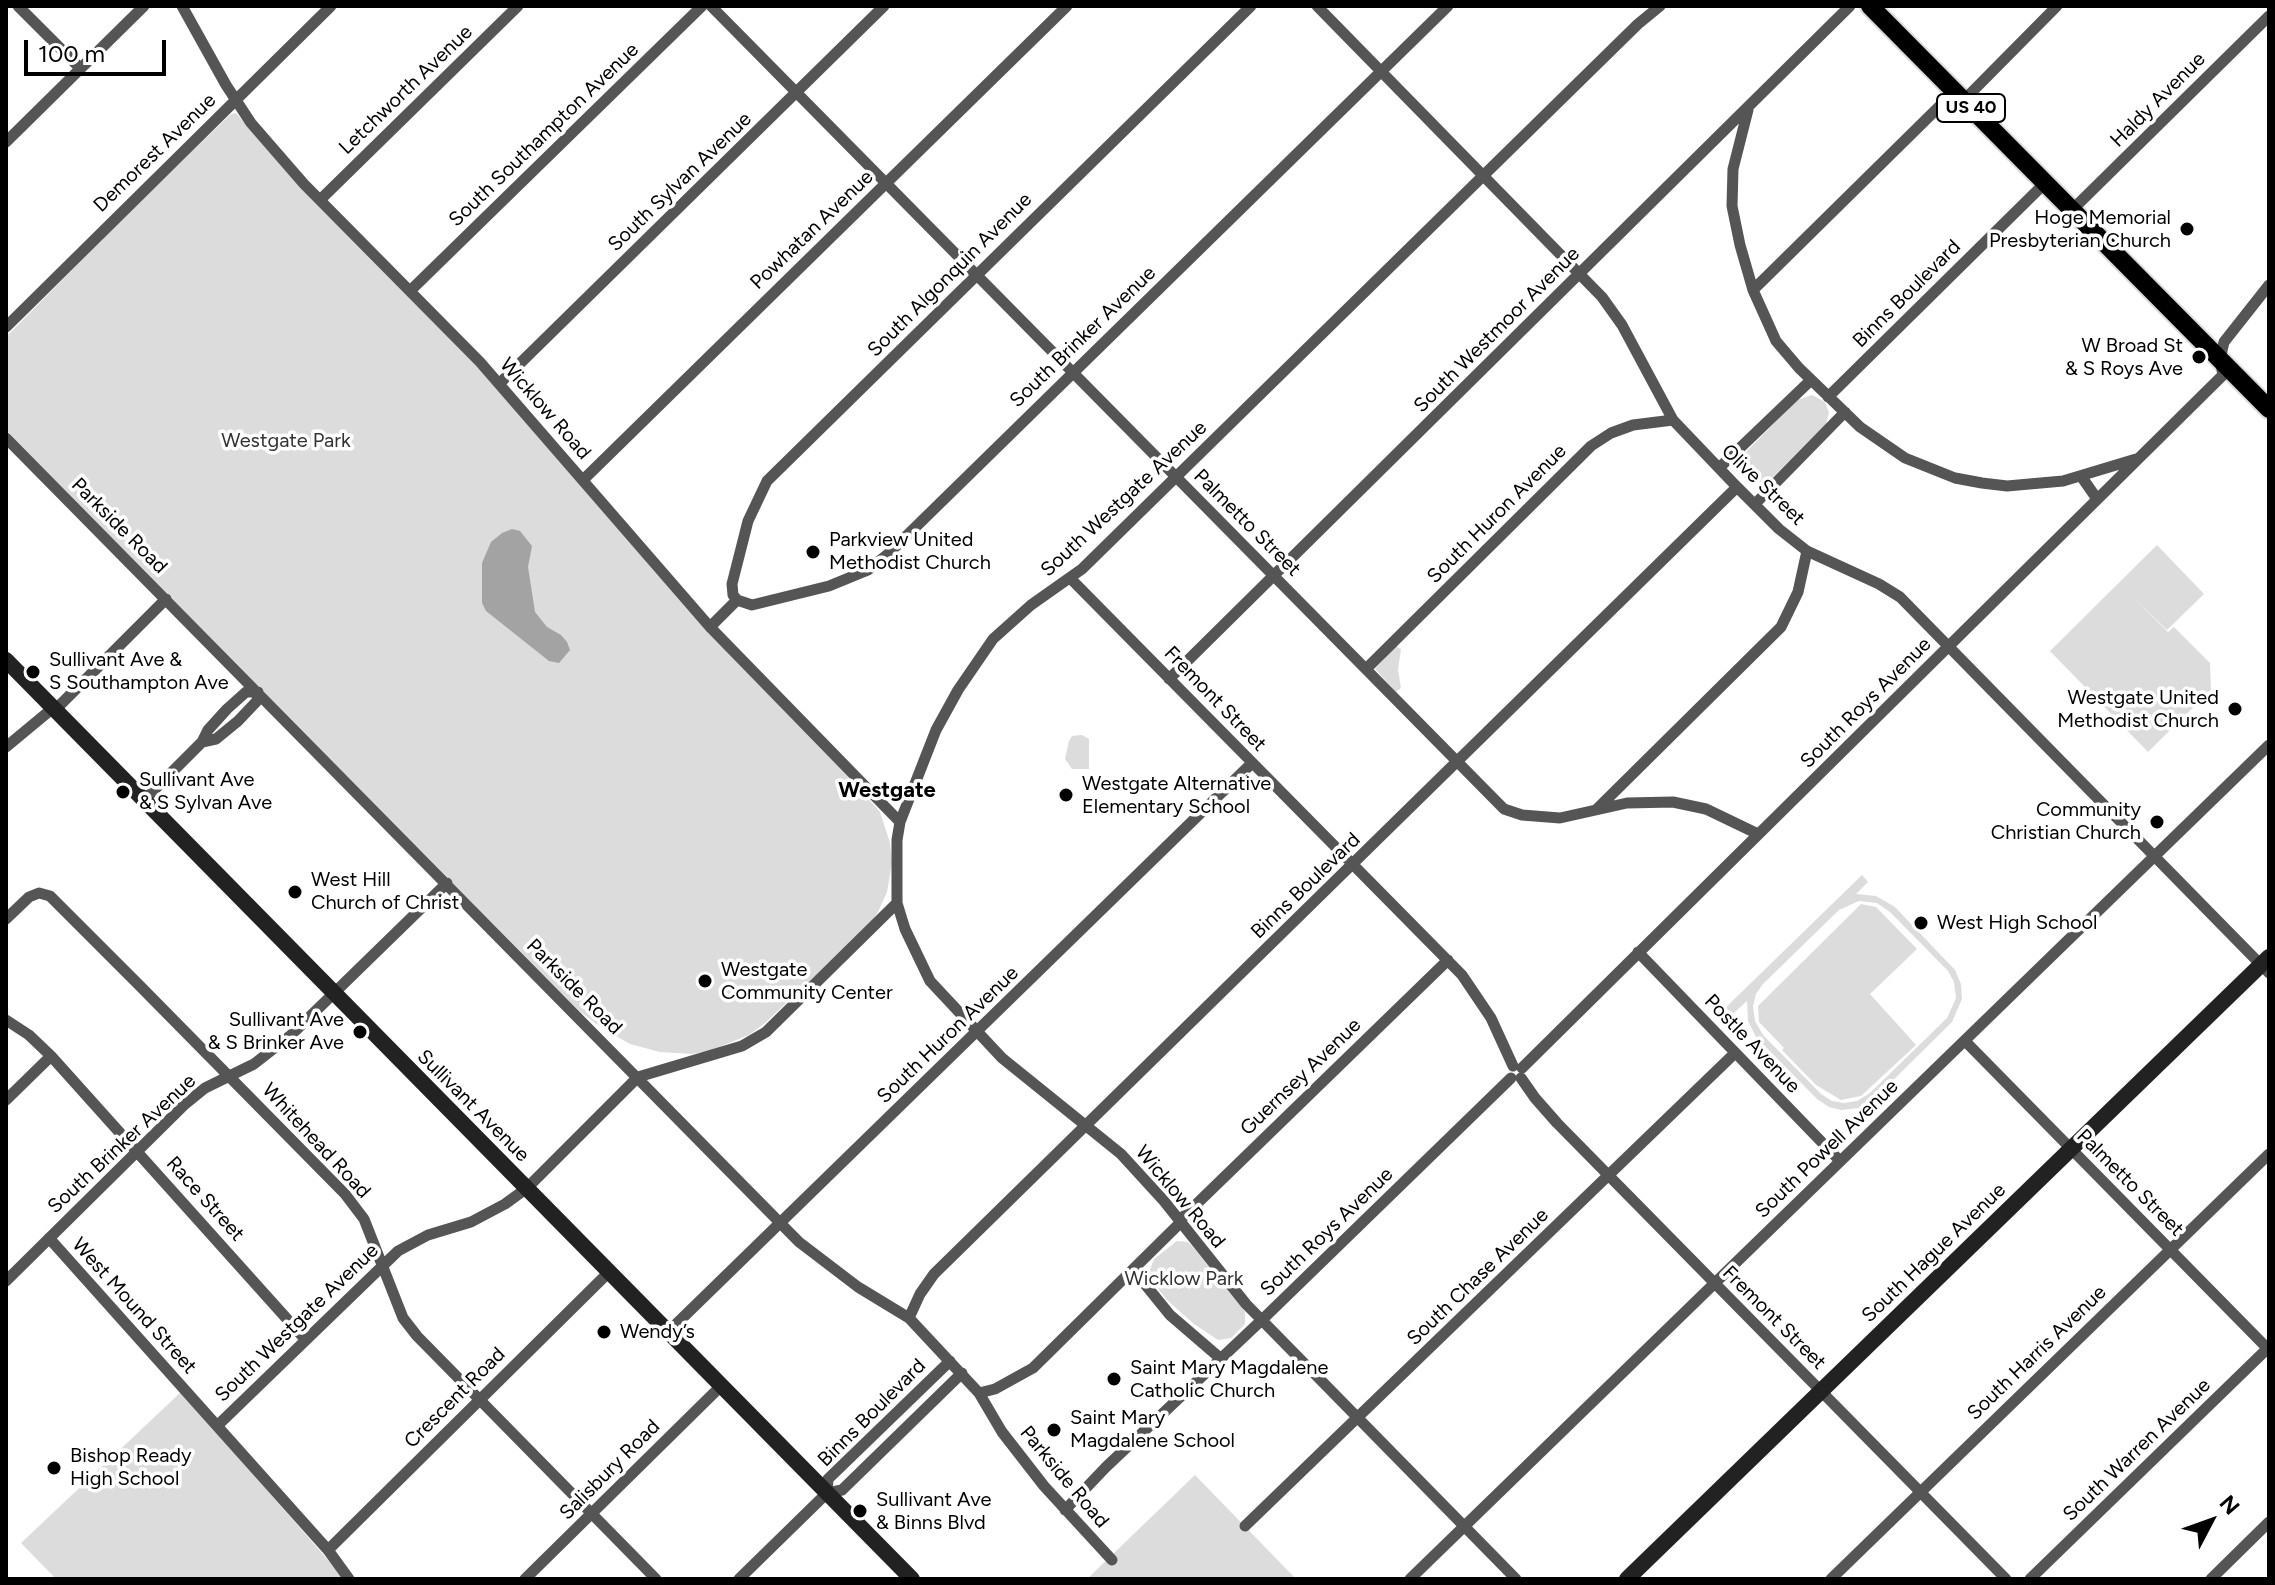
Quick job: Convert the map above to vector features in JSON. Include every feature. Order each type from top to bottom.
[{"type":"main road","name":"US 40","points":[[1870,6],[2269,409]]},
{"type":"main road","name":"Sullivant Avenue","points":[[6,660],[912,1579]]},
{"type":"main road","name":"South Hague Avenue","points":[[1627,1579],[2071,1149],[2266,965]]},
{"type":"street","points":[[18,6],[80,68]]},
{"type":"street","points":[[6,142],[144,6]]},
{"type":"street","name":"Wicklow Road","points":[[182,6],[251,123],[320,200],[500,383],[710,627],[900,822]]},
{"type":"street","name":"Demorest Avenue","points":[[6,327],[331,6]]},
{"type":"street","name":"Letchworth Avenue","points":[[320,200],[518,6]]},
{"type":"street","name":"South Southampton Avenue","points":[[411,290],[702,6]]},
{"type":"street","name":"Palmetto Street","points":[[711,6],[1504,809],[1522,815],[1560,818],[1627,803],[1673,802],[1706,809],[1758,834]]},
{"type":"street","name":"South Sylvan Avenue","points":[[500,383],[884,6]]},
{"type":"street","name":"Powhatan Avenue","points":[[583,480],[1067,6]]},
{"type":"street","name":"South Algonquin Avenue","points":[[737,600],[732,584],[748,521],[767,481],[1251,6]]},
{"type":"street","name":"Olive Street","points":[[1317,6],[1602,297],[1622,325],[1673,420],[1737,487],[1807,551],[1900,597],[2154,857],[2266,965]]},
{"type":"street","name":"South Brinker Avenue","points":[[737,600],[752,605],[829,586],[868,570],[888,554],[1448,6]]},
{"type":"street","name":"South Westgate Avenue","points":[[217,1426],[382,1265],[411,1242],[471,1222],[527,1188],[638,1077],[742,1046],[766,1032],[897,903],[900,822],[936,730],[981,655],[1006,626],[1071,579],[1660,6]]},
{"type":"street","name":"South Westmoor Avenue","points":[[1169,679],[1850,6]]},
{"type":"street","points":[[1753,290],[2057,6]]},
{"type":"street","name":"Haldy Avenue","points":[[2072,210],[2269,16]]},
{"type":"street","points":[[1748,109],[1734,159],[1732,206],[1753,290],[1776,341],[1860,427],[1905,458],[1955,478],[2007,486],[2063,481],[2137,459]]},
{"type":"street","points":[[1716,140],[1734,159]]},
{"type":"street","name":"Binns Boulevard","points":[[1828,397],[2045,183]]},
{"type":"street","points":[[2220,359],[2224,342],[2269,285]]},
{"type":"street","name":"South Roys Avenue","points":[[1065,1510],[1106,1467],[1517,1073],[2223,375],[2220,359]]},
{"type":"street","points":[[1719,468],[1811,380]]},
{"type":"street","points":[[1755,504],[1845,412]]},
{"type":"street","name":"South Huron Avenue","points":[[1366,669],[1591,446],[1611,433],[1633,425],[1673,420]]},
{"type":"street","name":"Parkside Road","points":[[6,438],[781,1223],[829,1268],[909,1318],[979,1393],[1002,1432],[1065,1510],[1112,1560]]},
{"type":"street","points":[[2081,476],[2097,499]]},
{"type":"street","name":"Binns Boulevard","points":[[909,1318],[934,1274],[1737,487]]},
{"type":"street","points":[[1596,809],[1781,627],[1798,592],[1807,551]]},
{"type":"street","name":"Fremont Street","points":[[1071,579],[1448,960],[1486,1009],[1517,1073],[1549,1115],[2006,1579]]},
{"type":"street","points":[[6,747],[54,709],[166,599]]},
{"type":"street","points":[[710,627],[737,600]]},
{"type":"street","points":[[144,800],[202,742],[216,739],[238,721],[257,701],[258,692]]},
{"type":"street","name":"South Powell Avenue","points":[[1410,1579],[2269,745]]},
{"type":"street","name":"South Huron Avenue","points":[[668,1332],[1252,763]]},
{"type":"street","name":"South Brinker Avenue","points":[[6,1281],[184,1105],[205,1088],[262,1058],[291,1035],[447,883]]},
{"type":"street","name":"Whitehead Road","points":[[6,919],[29,897],[44,893],[54,899],[229,1076],[345,1194],[364,1219],[403,1318],[656,1579]]},
{"type":"street","name":"Wicklow Road","points":[[897,903],[910,940],[930,981],[976,1032],[1019,1073],[1121,1154],[1226,1283],[1516,1579]]},
{"type":"street","name":"Postle Avenue","points":[[1638,952],[1840,1161]]},
{"type":"street","name":"Guernsey Avenue","points":[[979,1393],[995,1389],[1033,1368],[1448,960]]},
{"type":"street","name":"Race Street","points":[[6,1020],[29,1035],[51,1056],[305,1339]]},
{"type":"street","name":"Palmetto Street","points":[[1965,1041],[2268,1348]]},
{"type":"street","name":"South Chase Avenue","points":[[1245,1526],[1735,1053]]},
{"type":"street","points":[[6,1100],[51,1056]]},
{"type":"street","name":"South Harris Avenue","points":[[1831,1579],[2269,1154]]},
{"type":"street","name":"West Mound Street","points":[[49,1238],[328,1550],[349,1579]]},
{"type":"street","points":[[1135,1267],[1170,1315],[1220,1358]]},
{"type":"street","name":"Crescent Road","points":[[328,1550],[609,1272]]},
{"type":"street","name":"South Warren Avenue","points":[[2030,1579],[2268,1348]]},
{"type":"street","name":"Binns Boulevard","points":[[827,1493],[828,1479],[950,1361]]},
{"type":"street","name":"Binns Boulevard","points":[[739,1579],[827,1493],[842,1490],[962,1373]]},
{"type":"street","name":"Salisbury Road","points":[[525,1579],[721,1386]]},
{"type":"street","points":[[2211,1579],[2269,1522]]},
{"type":"green space","name":"Westgate Park","points":[[236,113],[302,189],[479,366],[880,812],[890,843],[892,863],[887,892],[878,912],[869,925],[749,1035],[709,1051],[692,1054],[660,1052],[630,1044],[578,1010],[6,430],[6,337],[135,206],[231,114]]},
{"type":"green space","points":[[1812,395],[1825,402],[1829,413],[1826,424],[1770,480],[1764,484],[1749,481],[1740,470],[1743,455],[1797,400]]},
{"type":"green space","points":[[2157,545],[2204,594],[2167,630],[2131,595],[2168,632],[2174,627],[2210,663],[2211,690],[2148,752],[2050,651]]},
{"type":"green space","points":[[1396,646],[1401,649],[1398,670],[1401,688],[1396,692],[1375,669]]},
{"type":"green space","points":[[1082,735],[1089,739],[1089,769],[1072,769],[1065,759],[1069,741],[1072,736]]},
{"type":"green space","points":[[1862,875],[1868,882],[1856,894],[1876,896],[1895,907],[1955,970],[1961,984],[1962,999],[1952,1022],[1875,1098],[1859,1108],[1841,1110],[1817,1099],[1756,1037],[1748,1021],[1747,1001],[1725,1021],[1718,1015]],"holes":[[[1859,901],[1877,903],[1890,912],[1948,971],[1954,982],[1956,998],[1947,1018],[1870,1093],[1857,1101],[1832,1101],[1821,1094],[1763,1035],[1755,1021],[1753,1006],[1763,984],[1839,910]]]},
{"type":"green space","points":[[1861,904],[1876,907],[1917,949],[1870,994],[1916,1045],[1861,1096],[1841,1100],[1816,1085],[1782,1050],[1784,1048],[1759,1022],[1758,1006]]},
{"type":"green space","name":"Wicklow Park","points":[[1177,1241],[1188,1242],[1192,1246],[1245,1311],[1245,1324],[1231,1338],[1218,1340],[1194,1324],[1167,1300],[1152,1281],[1150,1270],[1154,1259]]},
{"type":"green space","points":[[181,1392],[343,1579],[56,1579],[21,1543]]},
{"type":"green space","points":[[1195,1475],[1296,1579],[1087,1579]]},
{"type":"shaded area","points":[[512,529],[520,531],[532,546],[528,567],[535,612],[547,627],[561,635],[570,650],[559,663],[549,661],[486,611],[482,603],[482,563],[491,542]]},
{"type":"place","name":"Hoge Memorial Presbyterian Church","points":[[2187,229]]},
{"type":"place","name":"W Broad St & S Roys Ave","points":[[2199,357]]},
{"type":"place","name":"Parkview United Methodist Church","points":[[813,552]]},
{"type":"place","name":"Sullivant Ave & S Southampton Ave","points":[[33,672]]},
{"type":"place","name":"Westgate United Methodist Church","points":[[2235,709]]},
{"type":"place","name":"Sullivant Ave & S Sylvan Ave","points":[[123,792]]},
{"type":"place","name":"Westgate Alternative Elementary School","points":[[1066,795]]},
{"type":"place","name":"Community Christian Church","points":[[2157,822]]},
{"type":"place","name":"West Hill Church of Christ","points":[[295,892]]},
{"type":"place","name":"West High School","points":[[1921,923]]},
{"type":"place","name":"Westgate Community Center","points":[[705,981]]},
{"type":"place","name":"Sullivant Ave & S Brinker Ave","points":[[360,1032]]},
{"type":"place","name":"Wendy’s","points":[[604,1332]]},
{"type":"place","name":"Saint Mary Magdalene Catholic Church","points":[[1114,1379]]},
{"type":"place","name":"Saint Mary Magdalene School","points":[[1054,1430]]},
{"type":"place","name":"Bishop Ready High School","points":[[54,1468]]},
{"type":"place","name":"Sullivant Ave & Binns Blvd","points":[[860,1511]]},
{"type":"district","name":"Westgate","points":[[887,791]]}]
